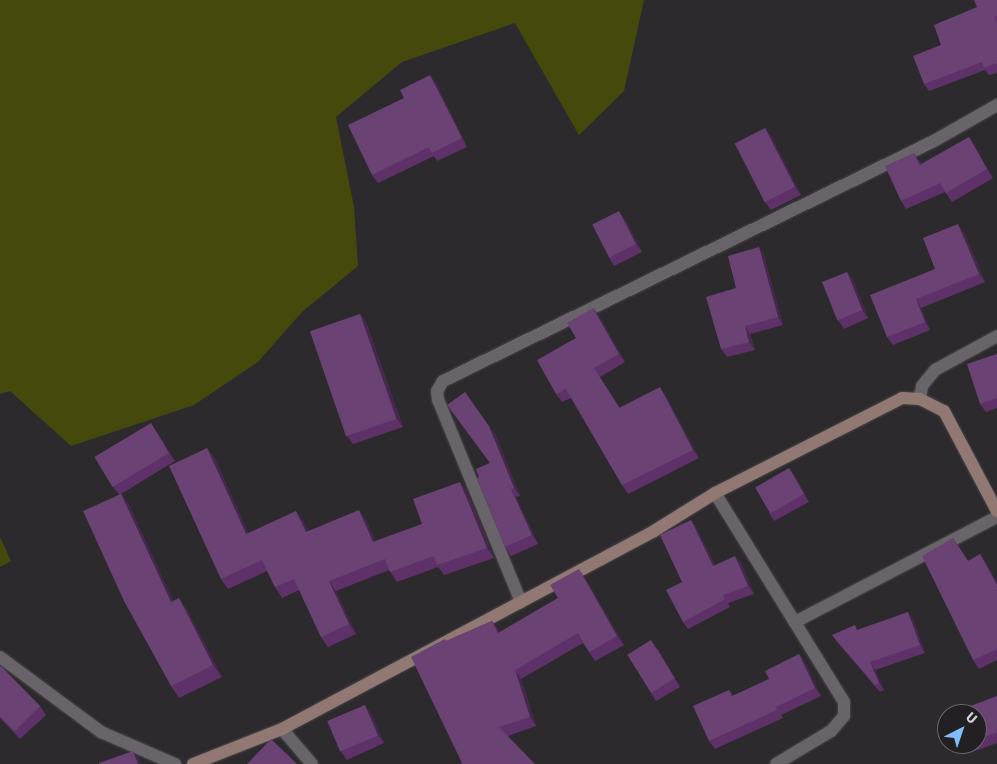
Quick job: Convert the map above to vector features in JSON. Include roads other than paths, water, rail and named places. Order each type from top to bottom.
[{"type":"main road","points":[[193,764],[282,729],[654,531],[715,493],[902,398],[920,399],[944,411],[997,511]]},
{"type":"street","points":[[521,602],[438,400],[437,391],[443,381],[932,142],[997,105]]},
{"type":"street","points":[[920,399],[922,386],[935,370],[997,336]]},
{"type":"street","points":[[715,493],[844,702],[844,716],[831,731],[776,764]]},
{"type":"street","points":[[795,622],[997,517]]},
{"type":"street","points":[[0,657],[102,732],[175,764]]},
{"type":"street","points":[[282,729],[312,764]]}]
